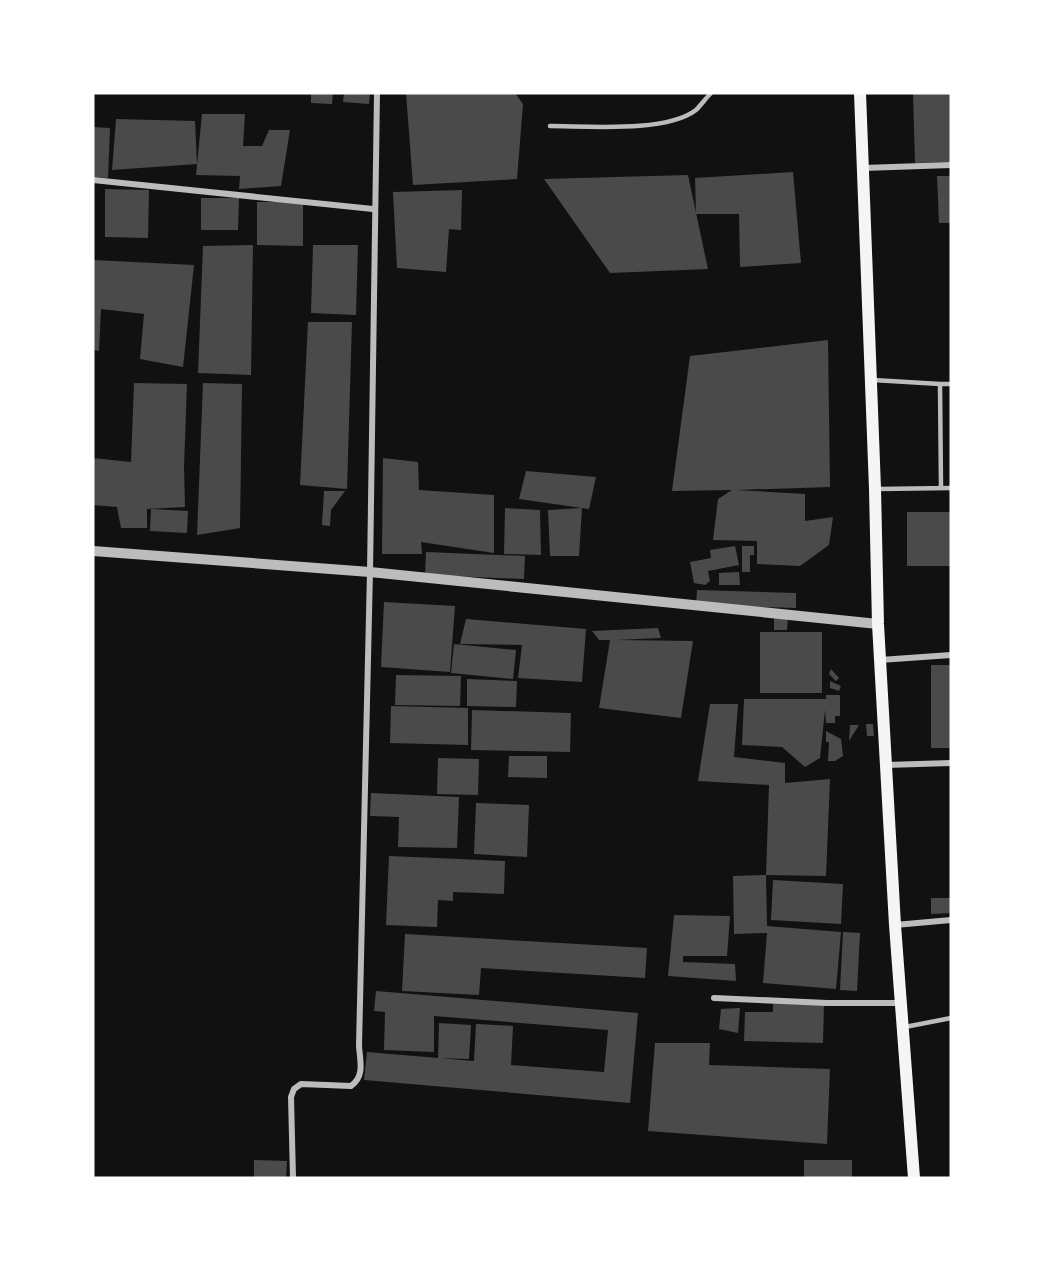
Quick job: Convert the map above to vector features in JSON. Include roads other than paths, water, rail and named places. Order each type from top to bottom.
[{"type":"main road","points":[[860,93],[878,624],[895,925],[914,1178]]},
{"type":"street","points":[[293,1178],[291,1097],[294,1089],[301,1084],[351,1086],[361,1073],[359,1046],[370,572],[377,93]]},
{"type":"street","points":[[863,168],[951,165]]},
{"type":"street","points":[[93,180],[374,209]]},
{"type":"street","points":[[93,551],[370,572],[878,624]]},
{"type":"street","points":[[880,660],[951,656]]},
{"type":"street","points":[[886,765],[951,763]]},
{"type":"street","points":[[895,925],[951,920]]},
{"type":"street","points":[[714,998],[901,1002]]},
{"type":"lane","points":[[550,126],[635,127],[681,118],[696,110],[711,93]]},
{"type":"lane","points":[[870,380],[951,384]]},
{"type":"lane","points":[[940,384],[941,488]]},
{"type":"lane","points":[[875,489],[951,488]]},
{"type":"lane","points":[[903,1028],[951,1018]]}]
